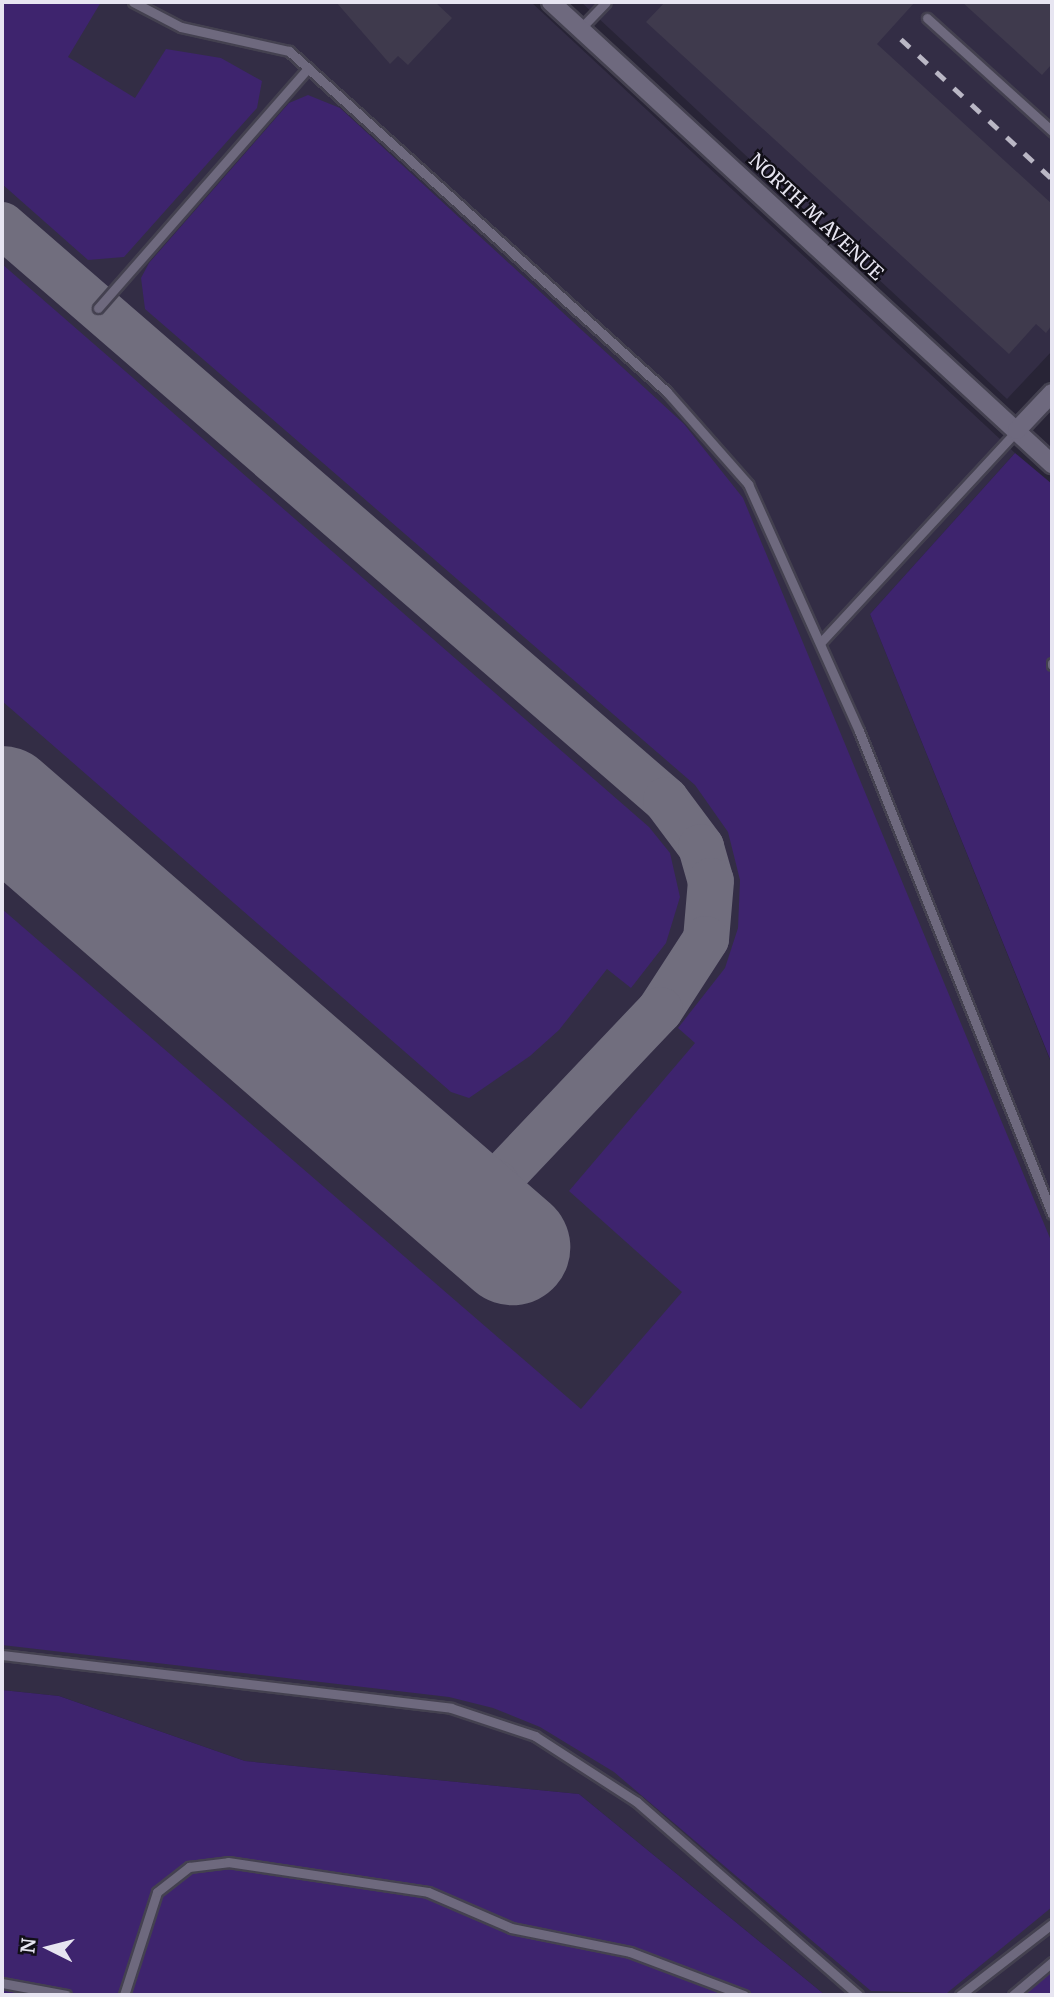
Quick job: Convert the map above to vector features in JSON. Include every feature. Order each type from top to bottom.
[{"type":"street","name":"NORTH M AVENUE","points":[[551,2],[1052,464]]},
{"type":"street","points":[[1017,430],[1052,393]]},
{"type":"lane","points":[[133,2],[181,27],[289,51],[716,442],[748,484],[821,642],[1052,1214]]},
{"type":"lane","points":[[580,29],[606,2]]},
{"type":"lane","points":[[927,18],[1052,131]]},
{"type":"lane","points":[[98,308],[308,68]]},
{"type":"lane","points":[[821,642],[1017,430]]},
{"type":"lane","points":[[2,1655],[451,1708],[535,1736],[638,1802],[858,1995]]},
{"type":"lane","points":[[124,1995],[157,1892],[189,1867],[228,1862],[428,1892],[511,1928],[630,1952],[744,1995]]},
{"type":"lane","points":[[960,1995],[1052,1924]]},
{"type":"lane","points":[[1013,1995],[1052,1962]]},
{"type":"lane","points":[[2,1983],[66,1995]]},
{"type":"shaded area","points":[[2,2],[531,2],[1015,453],[870,614],[1052,1065],[1052,1954],[1004,1995],[825,1995],[579,1794],[245,1761],[59,1696],[2,1690]]},
{"type":"shaded area","points":[[2,2],[101,2],[68,57],[135,98],[166,49],[221,58],[262,81],[257,108],[124,257],[88,260],[2,184]]},
{"type":"shaded area","points":[[581,2],[1052,2],[1052,351],[1007,399]]},
{"type":"shaded area","points":[[308,95],[340,108],[684,424],[743,498],[1052,1243],[1052,1907],[947,1993],[871,1991],[614,1772],[540,1727],[493,1708],[449,1697],[2,1645],[2,909],[581,1409],[682,1292],[569,1191],[695,1043],[678,1028],[725,968],[738,928],[740,880],[728,832],[695,785],[145,309],[141,278],[149,263],[289,103]]},
{"type":"shaded area","points":[[2,264],[649,827],[670,853],[680,897],[666,943],[631,988],[607,969],[559,1030],[530,1056],[469,1098],[451,1092],[2,701]]},
{"type":"shaded area","points":[[1015,453],[1052,484],[1052,1064],[870,614]]},
{"type":"shaded area","points":[[2,1690],[59,1696],[245,1761],[579,1794],[825,1995],[2,1995]]},
{"type":"shaded area","points":[[1052,1954],[1052,1995],[1004,1995]]},
{"type":"building","points":[[336,2],[435,2],[452,18],[408,65],[398,56],[390,64]]},
{"type":"building","points":[[665,2],[915,2],[877,44],[1052,204],[1052,325],[1046,333],[1036,324],[1009,354],[646,22]]},
{"type":"building","points":[[962,2],[1052,2],[1052,64],[1042,75]]},
{"type":"taxiway","points":[[2,225],[666,800],[701,847],[711,881],[706,939],[660,1010],[496,1183],[467,1191],[439,1185]]},
{"type":"runway","points":[[2,804],[512,1247]]},
{"type":"railway","points":[[901,39],[1052,179]]}]
